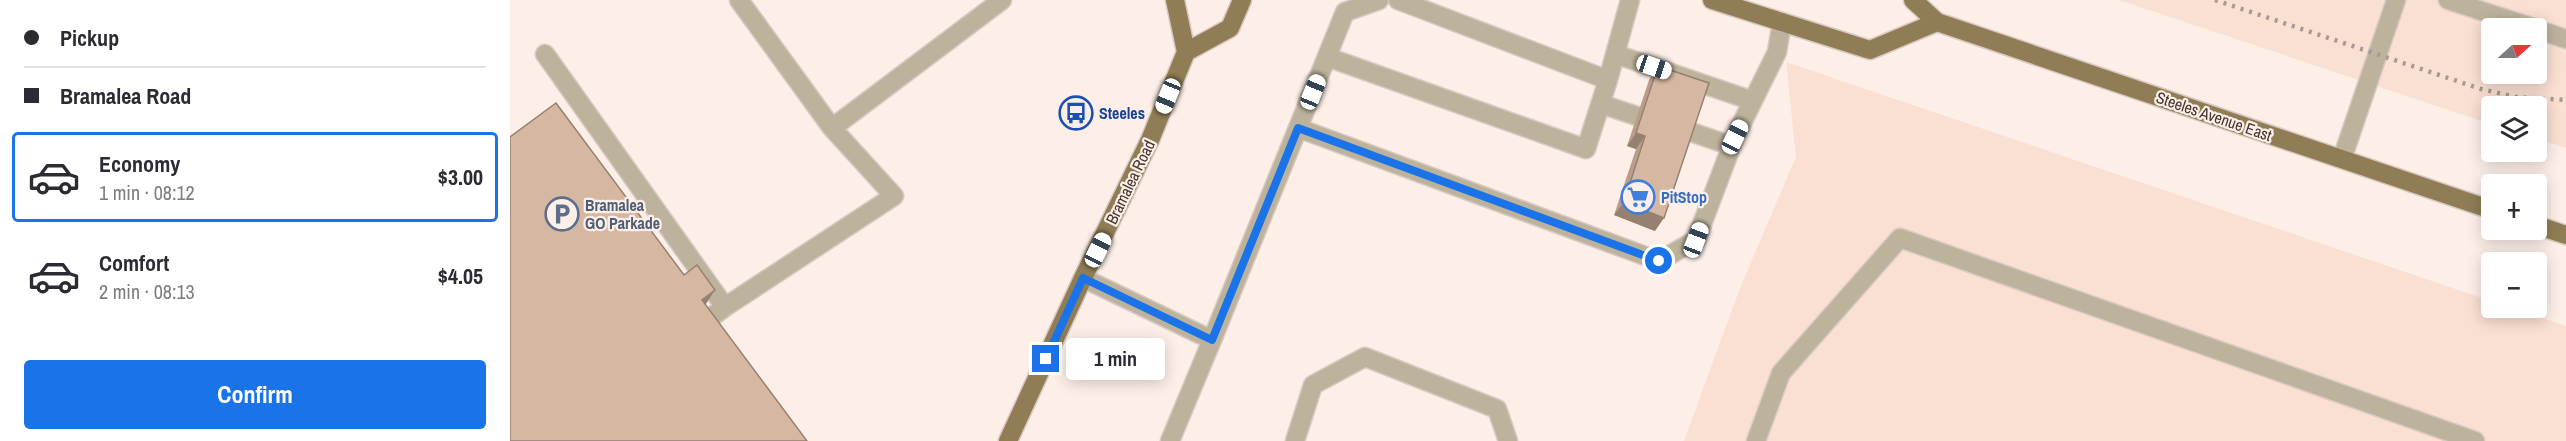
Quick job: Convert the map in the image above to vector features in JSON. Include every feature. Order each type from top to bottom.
[{"type":"main road","points":[[1175,0],[1186,52],[1230,28],[1242,0]]},
{"type":"main road","points":[[1712,0],[1870,50],[1937,22]]},
{"type":"main road","name":"Steeles Avenue East","points":[[1913,0],[1937,22],[2481,206]]},
{"type":"main road","name":"Bramalea Road","points":[[1008,441],[1150,140],[1186,52]]},
{"type":"main road","points":[[2547,229],[2566,235]]},
{"type":"lane","points":[[698,327],[894,196],[832,129],[739,0]]},
{"type":"lane","points":[[832,129],[1002,0]]},
{"type":"lane","points":[[1170,441],[1345,12],[1379,0]]},
{"type":"lane","points":[[1398,0],[1608,80]]},
{"type":"lane","points":[[1328,57],[1586,149],[1630,0]]},
{"type":"lane","points":[[2342,159],[2396,0]]},
{"type":"lane","points":[[2448,0],[2502,18]]},
{"type":"lane","points":[[1298,128],[1659,261],[1696,240],[1732,146],[1777,52],[1782,22]]},
{"type":"lane","points":[[2547,33],[2566,39]]},
{"type":"lane","points":[[544,54],[725,307]]},
{"type":"lane","points":[[1615,54],[1752,101]]},
{"type":"lane","points":[[1601,104],[1637,116]]},
{"type":"lane","points":[[1688,131],[1732,146]]},
{"type":"lane","points":[[1755,441],[1781,373],[1900,238],[2475,441]]},
{"type":"lane","points":[[1083,278],[1212,340]]},
{"type":"lane","points":[[1295,441],[1312,386],[1365,357],[1497,409],[1508,441]]},
{"type":"shaded area","points":[[2119,0],[2566,0],[2566,148],[2547,142],[2547,96],[2481,96],[2481,121]]},
{"type":"shaded area","points":[[1786,62],[2481,298],[2481,318],[2542,318],[2566,326],[2566,441],[1684,441],[1740,288],[1796,157]]},
{"type":"building","points":[[1658,66],[1709,83],[1664,218],[1624,202],[1645,136],[1636,133]]},
{"type":"building","name":"Bramalea GO Parkade","points":[[556,103],[684,275],[697,265],[715,290],[702,300],[807,441],[510,441],[510,137]]},
{"type":"railway","points":[[2215,0],[2481,89],[2516,97],[2566,100]]},
{"type":"place","name":"Steeles","points":[[1076,113]]},
{"type":"place","name":"PitStop","points":[[1638,197]]},
{"type":"place","name":"Bramalea GO Parkade","points":[[562,214]]},
{"type":"route","points":[[1046,359],[1083,278],[1212,340],[1298,128],[1659,261]]}]
